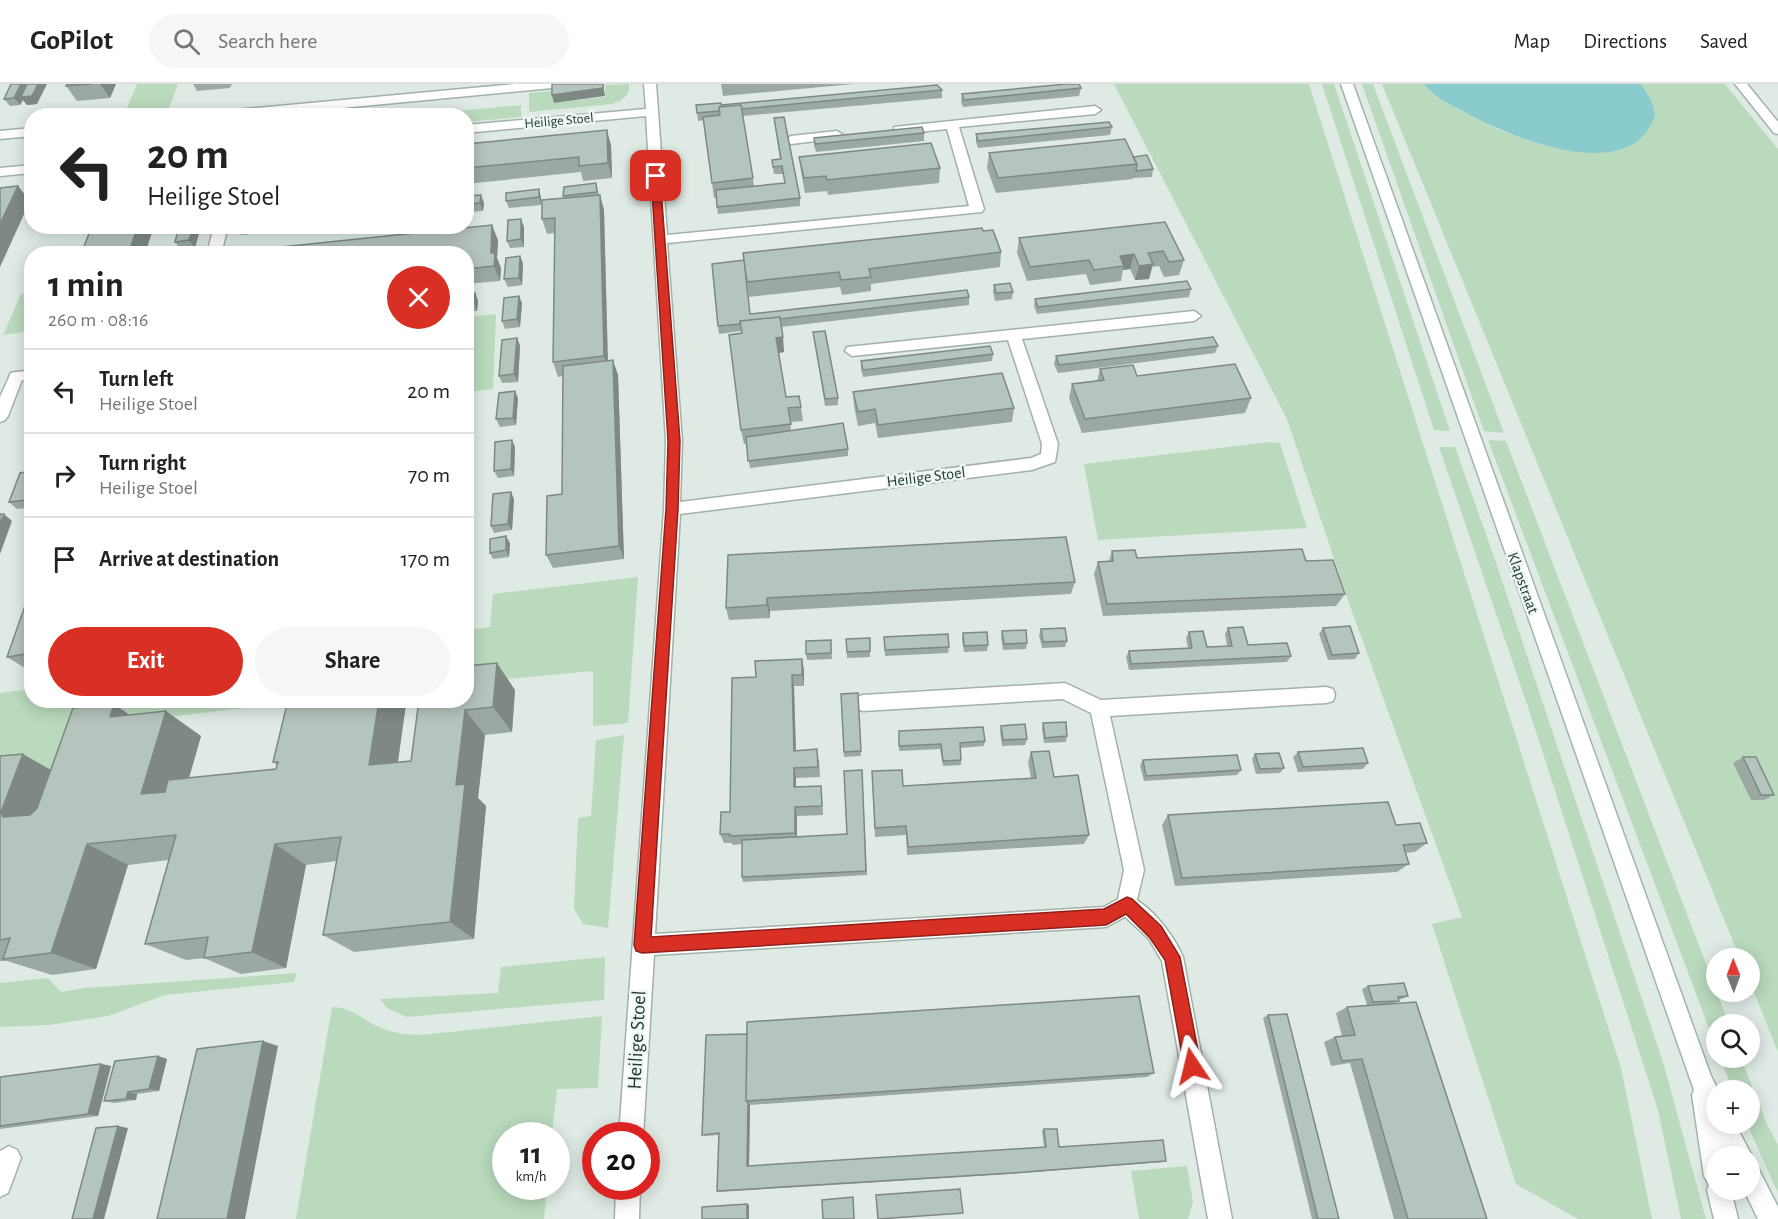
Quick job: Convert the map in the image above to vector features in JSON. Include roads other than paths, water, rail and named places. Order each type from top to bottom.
[{"type":"street","points":[[298,108],[552,84]]},
{"type":"street","name":"Heilige Stoel","points":[[632,1122],[672,509],[674,441],[650,84]]},
{"type":"street","name":"Klapstraat","points":[[1347,84],[1706,1091]]},
{"type":"street","points":[[1741,84],[1778,130]]},
{"type":"street","points":[[883,131],[1095,110]]},
{"type":"street","name":"Heilige Stoel","points":[[474,128],[651,112]]},
{"type":"street","points":[[659,240],[977,209],[952,124]]},
{"type":"street","points":[[0,135],[24,133]]},
{"type":"street","points":[[791,140],[849,134]]},
{"type":"street","points":[[0,172],[24,170]]},
{"type":"street","points":[[852,351],[1194,316]]},
{"type":"street","name":"Heilige Stoel","points":[[672,509],[1032,464],[1049,458],[1050,444],[1013,334]]},
{"type":"street","points":[[0,416],[24,376]]},
{"type":"street","points":[[863,703],[1065,691],[1100,708],[1326,695]]},
{"type":"street","points":[[642,945],[1106,917],[1127,905],[1134,870],[1100,708]]},
{"type":"street","points":[[1127,905],[1156,932],[1172,957],[1220,1219]]},
{"type":"street","name":"Klapstraat","points":[[1701,1081],[1711,1146]]},
{"type":"street","points":[[0,1185],[9,1158]]},
{"type":"street","points":[[1760,1196],[1771,1219]]},
{"type":"street","points":[[627,1219],[628,1200]]},
{"type":"street","points":[[1721,1200],[1726,1219]]},
{"type":"water","points":[[1424,84],[1641,84],[1652,102],[1655,116],[1645,134],[1629,146],[1611,152],[1590,153],[1567,150],[1521,138],[1479,120],[1441,99]]}]
